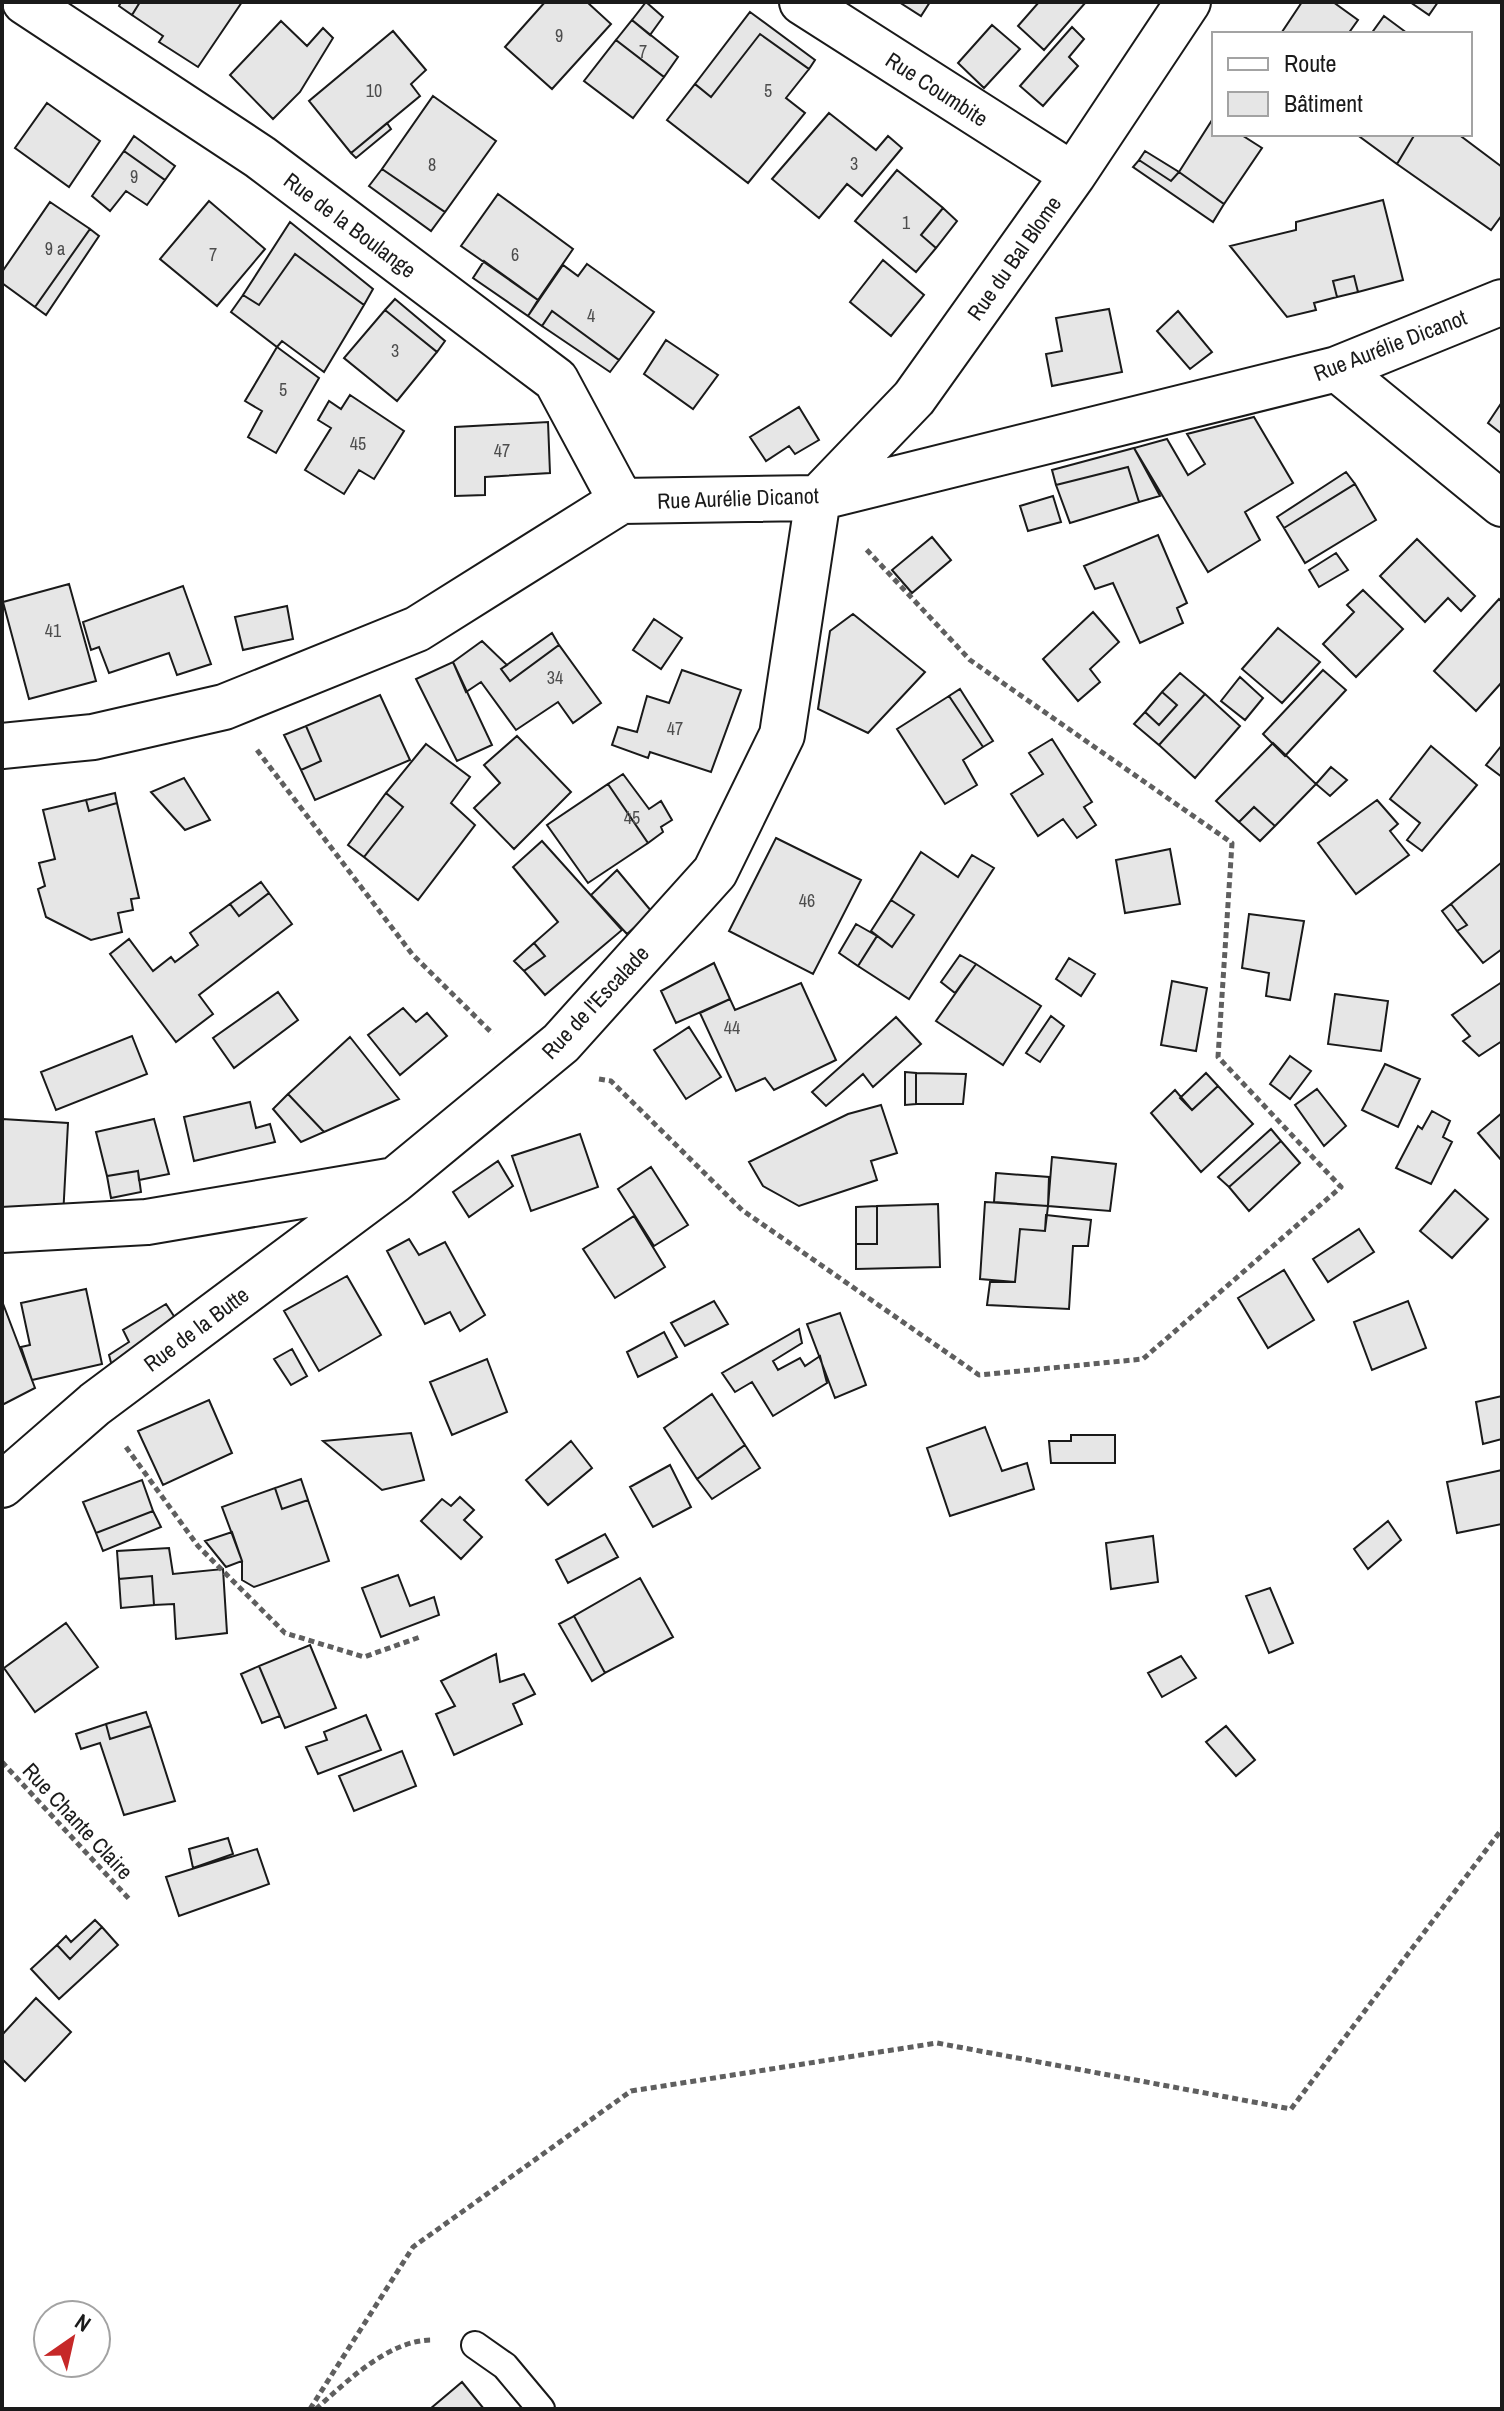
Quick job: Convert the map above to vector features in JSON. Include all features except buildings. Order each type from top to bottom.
[{"type":"street","name":"Rue de la Boulange","points":[[25,2],[260,157],[556,380],[621,501]]},
{"type":"street","name":"Rue Coumbite","points":[[802,2],[1073,175]]},
{"type":"street","name":"Rue du Bal Blome","points":[[818,498],[914,398],[1073,175],[1188,2]]},
{"type":"street","name":"Rue Aurélie Dicanot","points":[[621,501],[818,498],[1337,369],[1502,302]]},
{"type":"street","points":[[1337,369],[1502,504]]},
{"type":"street","name":"Rue de l'Escalade","points":[[2,1230],[147,1222],[395,1180],[561,1043],[715,872],[782,735],[818,498]]},
{"type":"street","points":[[2,746],[93,737],[224,707],[417,629],[621,501]]},
{"type":"street","name":"Rue de la Butte","points":[[2,1485],[95,1404],[395,1180]]},
{"type":"lane","points":[[475,2345],[505,2366],[541,2409]]},
{"type":"path","points":[[818,498],[970,660],[1232,843],[1218,1057],[1341,1187],[1143,1359],[979,1375]]},
{"type":"path","points":[[95,1404],[198,1546],[285,1633],[364,1657],[420,1637]]},
{"type":"path","name":"Rue Chante Claire","points":[[2,1762],[131,1901]]},
{"type":"path","points":[[310,2409],[413,2247],[631,2091],[937,2043],[1291,2109],[1502,1829]]},
{"type":"path","points":[[316,2409],[366,2364],[422,2340],[475,2345]]}]
